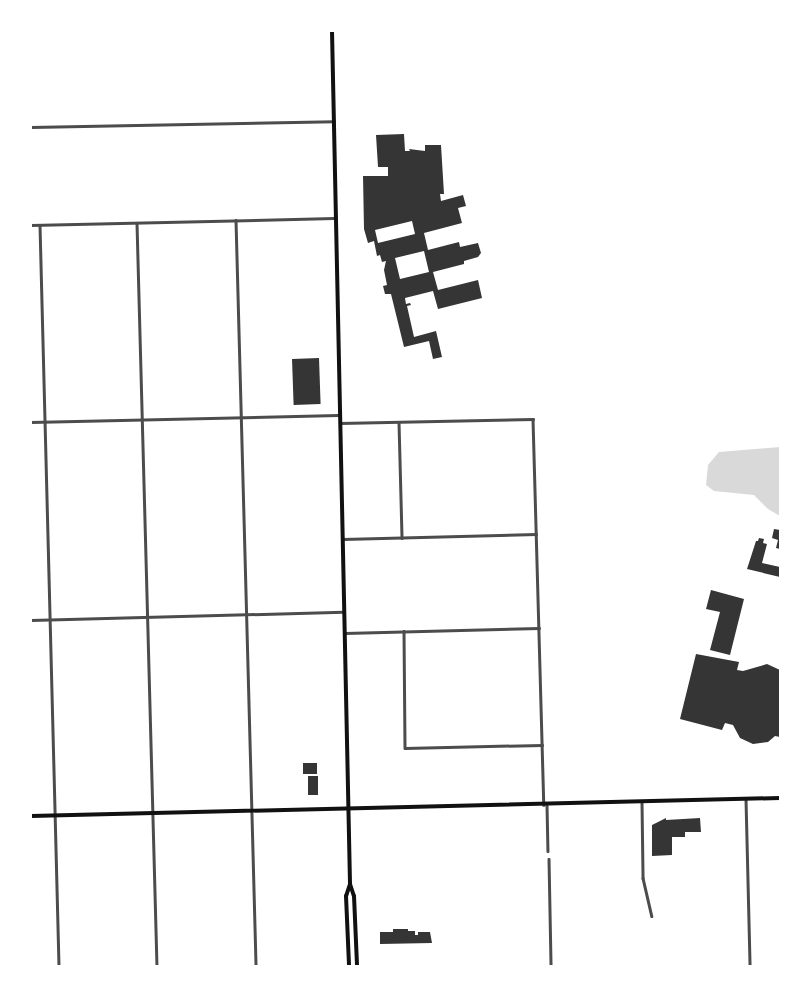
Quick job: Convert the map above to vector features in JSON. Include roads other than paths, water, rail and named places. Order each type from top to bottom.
[{"type":"main road","points":[[332,31],[343,633],[350,884],[354,896],[356,966]]},
{"type":"main road","points":[[31,816],[348,810],[780,798]]},
{"type":"main road","points":[[349,966],[346,896],[350,884]]},
{"type":"street","points":[[31,127],[334,121]]},
{"type":"street","points":[[31,225],[334,218]]},
{"type":"street","points":[[236,220],[256,966]]},
{"type":"street","points":[[138,223],[157,966]]},
{"type":"street","points":[[40,225],[59,966]]},
{"type":"street","points":[[31,422],[338,416]]},
{"type":"street","points":[[338,423],[533,419],[542,745],[548,851]]},
{"type":"street","points":[[399,422],[402,538]]},
{"type":"street","points":[[341,539],[536,534]]},
{"type":"street","points":[[31,620],[343,612]]},
{"type":"street","points":[[343,633],[539,628]]},
{"type":"street","points":[[404,631],[405,748],[542,745]]},
{"type":"street","points":[[746,799],[750,966]]},
{"type":"street","points":[[642,802],[643,878],[652,916]]},
{"type":"street","points":[[548,859],[551,966]]}]
